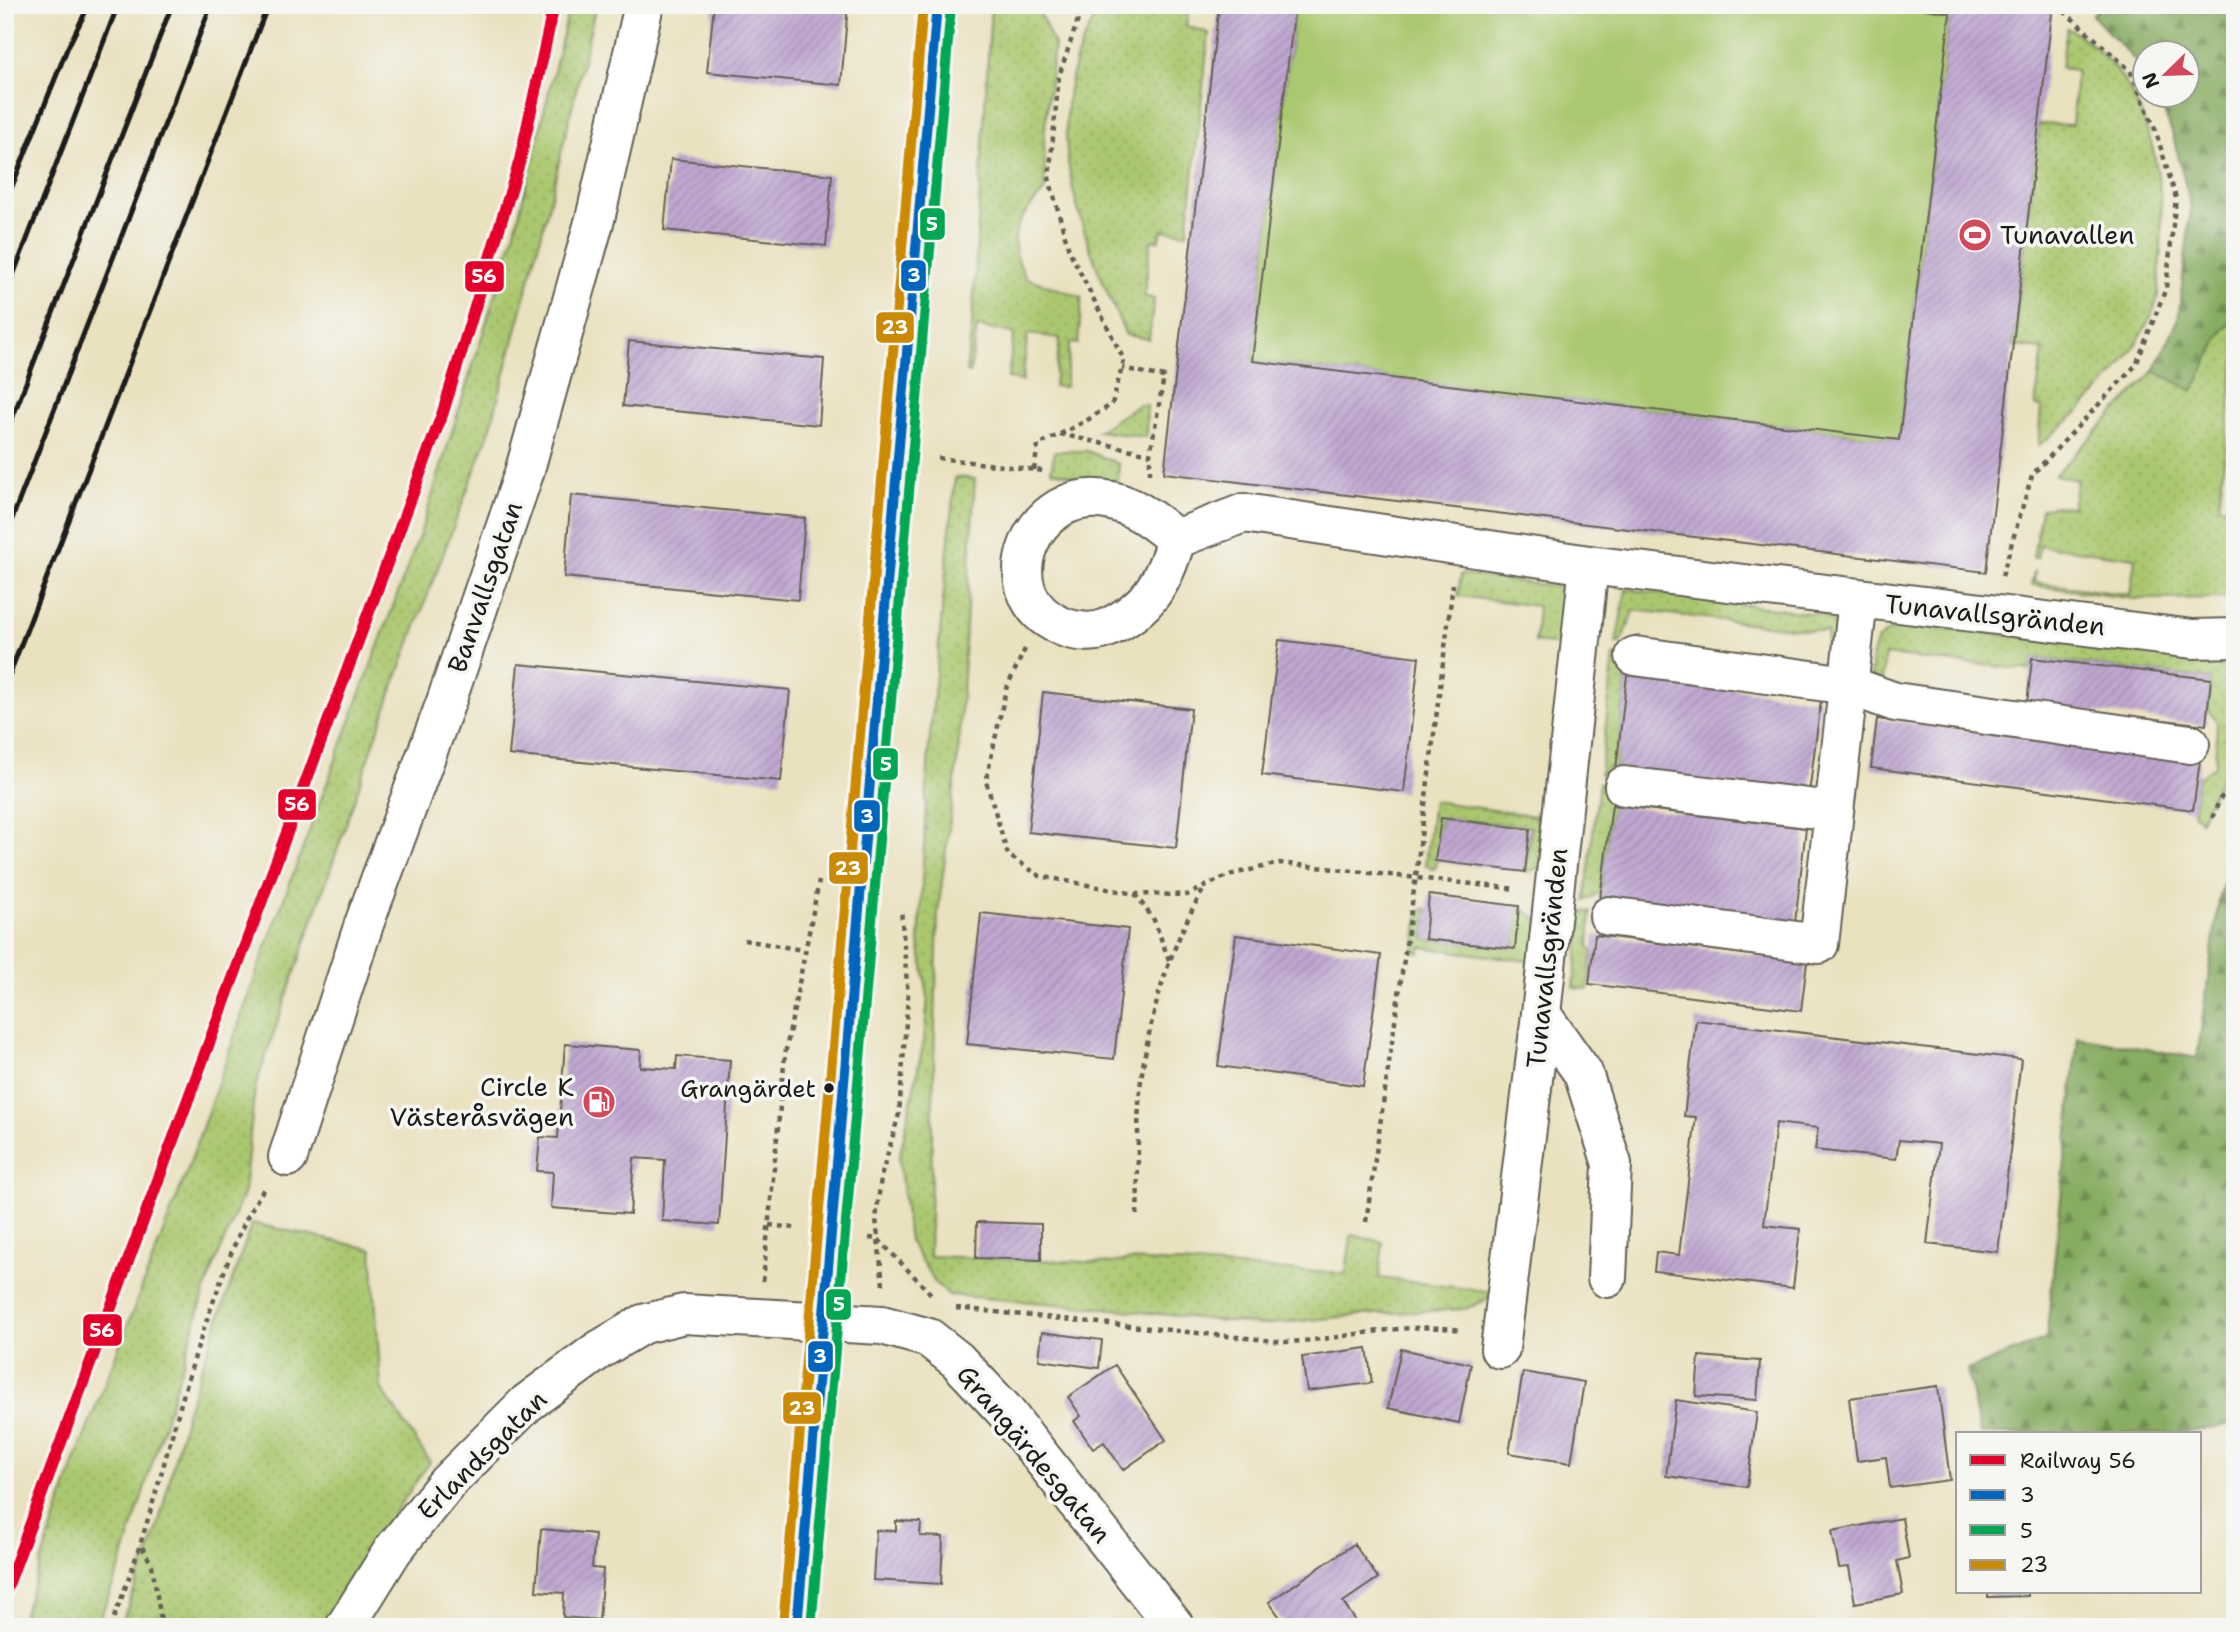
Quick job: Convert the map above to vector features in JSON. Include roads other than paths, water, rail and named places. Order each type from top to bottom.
[{"type":"street","name":"Banvallsgatan","points":[[288,1157],[363,924],[447,699],[524,473],[594,219],[644,5]]},
{"type":"street","points":[[797,1627],[937,5]]},
{"type":"street","points":[[1076,500],[1112,501],[1148,516],[1176,539],[1166,575],[1130,617],[1100,631],[1071,631],[1050,622],[1033,605],[1024,584],[1023,561],[1033,534],[1052,510],[1076,500]]},
{"type":"street","name":"Tunavallsgränden","points":[[1176,539],[1244,513],[1589,565],[1858,600],[2193,639],[2235,638]]},
{"type":"street","name":"Tunavallsgränden","points":[[1500,1343],[1541,1014],[1589,565]]},
{"type":"street","points":[[1609,916],[1819,944],[1858,600]]},
{"type":"street","points":[[1635,656],[1848,685],[1895,702],[2190,744]]},
{"type":"street","points":[[1624,786],[1833,811]]},
{"type":"street","points":[[1541,1014],[1583,1073],[1612,1164],[1607,1278]]},
{"type":"street","name":"Erlandsgatan","points":[[345,1627],[393,1550],[447,1483],[527,1403],[599,1350],[643,1324],[684,1314],[823,1321]]},
{"type":"street","name":"Grangärdesgatan","points":[[823,1321],[882,1325],[929,1338],[957,1360],[1004,1410],[1175,1627]]},
{"type":"railway","points":[[5,204],[67,49],[89,5]]},
{"type":"railway","points":[[5,296],[118,5]]},
{"type":"railway","points":[[5,437],[172,5]]},
{"type":"railway","points":[[5,537],[211,5]]},
{"type":"railway","points":[[5,686],[268,5]]},
{"type":"rail line","name":"56","points":[[5,1593],[443,412],[520,160],[554,5]]},
{"type":"place","name":"Tunavallen","points":[[1975,235]]},
{"type":"place","name":"Grangärdet","points":[[829,1088]]},
{"type":"place","name":"Circle K Västeråsvägen","points":[[599,1102]]}]
